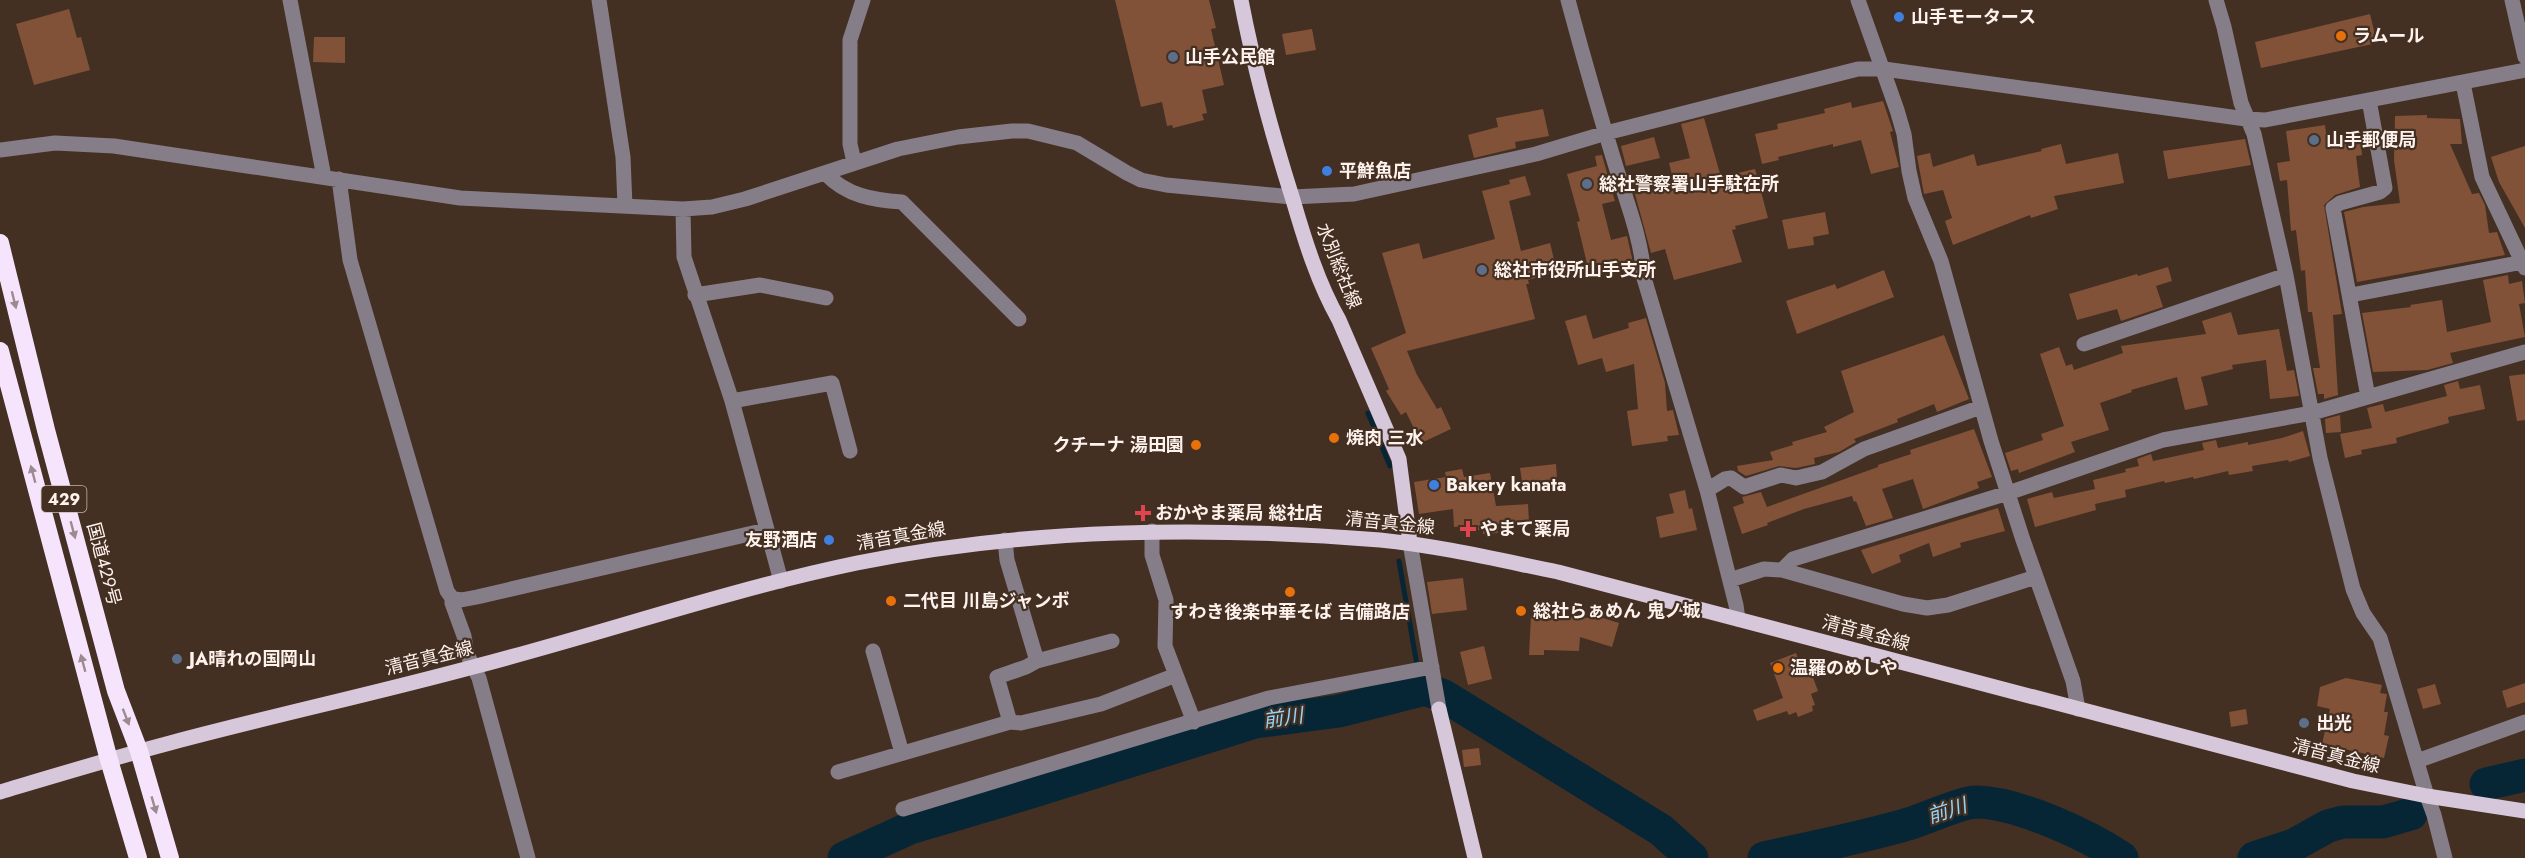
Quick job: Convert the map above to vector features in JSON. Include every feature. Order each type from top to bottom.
[{"type":"highway","name":"国道429号","points":[[0,243],[46,430],[116,691],[139,752],[170,858]]},
{"type":"highway","name":"429","points":[[0,351],[109,760],[138,858]]},
{"type":"main road","name":"水別総社線","points":[[1241,0],[1277,151],[1292,197],[1329,301],[1399,459],[1410,543]]},
{"type":"main road","name":"清音真金線","points":[[0,792],[109,760],[474,667],[781,581],[856,563],[941,548],[1005,540],[1152,531],[1287,534],[1410,543],[1558,572],[2353,781],[2427,796],[2525,811]]},
{"type":"main road","points":[[1437,699],[1475,858]]},
{"type":"street","points":[[290,0],[350,260],[447,591],[452,598],[467,654],[479,678],[528,858]]},
{"type":"street","points":[[598,0],[623,157],[625,206]]},
{"type":"street","points":[[854,162],[850,144],[850,40],[863,0]]},
{"type":"street","points":[[1568,0],[1629,207],[1644,264],[1644,278],[1707,490],[1738,619]]},
{"type":"street","points":[[1858,0],[1884,69],[1904,134],[1912,184],[1941,261],[1981,407],[2036,577],[2073,681],[2078,709]]},
{"type":"street","points":[[2216,0],[2246,119],[2254,134],[2286,275],[2320,458],[2353,589],[2363,612],[2380,638],[2445,858]]},
{"type":"street","points":[[2512,0],[2525,57]]},
{"type":"street","points":[[0,150],[55,143],[114,146],[460,198],[683,209],[712,207],[772,191],[898,149],[958,137],[1028,131],[1077,143],[1142,180],[1166,185],[1292,197],[1321,197],[1383,189],[1536,154],[1606,133],[1858,69],[1884,69],[2265,120],[2525,70]]},
{"type":"street","points":[[2351,296],[2524,265],[2482,177],[2463,82]]},
{"type":"street","points":[[2368,397],[2333,208],[2340,203],[2380,192],[2385,188],[2369,100]]},
{"type":"street","points":[[826,174],[864,198],[902,202],[1019,319]]},
{"type":"street","points":[[683,209],[684,257],[732,401],[781,581]]},
{"type":"street","points":[[2084,344],[2286,275]]},
{"type":"street","points":[[696,295],[760,285],[826,298]]},
{"type":"street","points":[[1782,570],[1793,559],[2008,493],[2163,440],[2312,413],[2525,352]]},
{"type":"street","points":[[732,401],[832,383],[850,451]]},
{"type":"street","points":[[1707,490],[1731,478],[1744,487],[1781,476],[1796,478],[1822,472],[1864,449],[1981,407]]},
{"type":"street","points":[[452,598],[461,600],[477,597],[766,530]]},
{"type":"street","points":[[1152,531],[1152,555],[1166,600],[1165,646],[1194,722]]},
{"type":"street","points":[[1005,540],[1006,560],[1037,661]]},
{"type":"street","points":[[1410,543],[1423,669],[1437,699]]},
{"type":"street","points":[[1730,580],[1764,569],[1782,570],[1903,604],[1927,608],[1947,605],[2036,577]]},
{"type":"street","points":[[1010,722],[997,677],[1037,661],[1112,640]]},
{"type":"street","points":[[873,651],[902,753]]},
{"type":"street","points":[[903,809],[1269,698],[1423,669]]},
{"type":"street","points":[[838,772],[1010,722],[1021,723],[1101,704],[1176,675]]},
{"type":"street","points":[[2417,761],[2525,722]]},
{"type":"building","name":"山手公民館","points":[[1115,0],[1209,0],[1216,28],[1211,29],[1224,85],[1202,90],[1207,113],[1202,114],[1204,120],[1173,128],[1172,125],[1167,126],[1162,102],[1141,107]]},
{"type":"building","points":[[69,9],[77,38],[81,37],[90,70],[34,85],[16,24]]},
{"type":"building","points":[[2370,14],[2377,43],[2261,68],[2255,42]]},
{"type":"building","points":[[1312,29],[1316,50],[1286,55],[1282,34]]},
{"type":"building","points":[[314,37],[345,37],[345,63],[313,62]]},
{"type":"building","points":[[1883,101],[1893,131],[1890,132],[1899,167],[1871,174],[1861,140],[1778,157],[1779,160],[1762,164],[1755,134],[1778,129],[1777,124],[1825,113],[1824,109],[1851,102],[1852,108]]},
{"type":"building","points":[[1543,109],[1549,136],[1515,142],[1516,148],[1474,158],[1468,135],[1498,127],[1496,118]]},
{"type":"building","points":[[2427,115],[2427,118],[2460,119],[2462,144],[2450,144],[2472,194],[2479,193],[2485,205],[2489,233],[2497,232],[2505,255],[2357,282],[2344,212],[2363,207],[2400,203],[2394,160],[2395,116]]},
{"type":"building","points":[[1704,118],[1721,177],[1755,169],[1768,218],[1735,226],[1736,229],[1732,230],[1742,262],[1674,280],[1665,249],[1651,253],[1635,194],[1674,183],[1669,163],[1690,158],[1681,124]]},
{"type":"building","points":[[2325,125],[2327,142],[2360,137],[2362,155],[2356,156],[2360,187],[2335,195],[2324,205],[2342,314],[2333,315],[2338,395],[2324,399],[2324,394],[2318,394],[2313,368],[2320,368],[2312,312],[2308,312],[2305,270],[2301,271],[2296,230],[2291,231],[2287,180],[2280,181],[2277,163],[2290,161],[2286,131]]},
{"type":"building","points":[[1654,137],[1660,158],[1626,166],[1621,146]]},
{"type":"building","points":[[2245,139],[2251,165],[2168,179],[2163,151]]},
{"type":"building","points":[[2061,144],[2066,164],[2118,153],[2124,183],[2054,196],[2058,209],[2031,218],[2030,215],[1953,245],[1945,221],[1952,218],[1943,190],[1924,194],[1917,156],[1930,153],[1933,167],[1974,154],[1977,166],[2042,151],[2041,149]]},
{"type":"building","points":[[2525,146],[2525,228],[2499,182],[2491,157]]},
{"type":"building","points":[[1602,155],[1615,201],[1602,204],[1611,240],[1627,236],[1632,258],[1631,263],[1589,272],[1577,222],[1580,221],[1567,174],[1597,166],[1595,156]]},
{"type":"building","points":[[1525,176],[1531,195],[1509,201],[1521,251],[1550,243],[1557,272],[1528,280],[1529,284],[1526,284],[1535,319],[1407,351],[1417,375],[1437,409],[1441,407],[1451,429],[1421,443],[1406,412],[1401,415],[1386,391],[1389,389],[1371,348],[1406,333],[1382,253],[1419,243],[1423,259],[1495,239],[1482,191],[1510,184],[1509,180]]},
{"type":"building","points":[[1825,212],[1829,234],[1813,237],[1814,245],[1788,249],[1782,220]]},
{"type":"building","points":[[2168,267],[2172,281],[2156,286],[2163,307],[2121,321],[2117,309],[2077,320],[2069,294]]},
{"type":"building","points":[[1884,270],[1894,297],[1797,334],[1786,301],[1835,284],[1837,289]]},
{"type":"building","points":[[2508,275],[2509,284],[2522,281],[2525,303],[2519,304],[2525,337],[2450,353],[2453,363],[2427,370],[2373,372],[2362,313],[2411,307],[2410,305],[2442,300],[2447,332],[2491,322],[2483,280]]},
{"type":"building","points":[[2231,312],[2238,335],[2279,329],[2287,371],[2294,370],[2299,396],[2270,399],[2266,360],[2232,365],[2233,369],[2201,377],[2208,405],[2185,410],[2177,377],[2131,390],[2132,392],[2100,403],[2109,430],[2071,442],[2075,452],[2019,473],[2018,469],[2011,471],[2005,453],[2043,440],[2041,434],[2064,426],[2040,354],[2059,347],[2066,366],[2072,364],[2074,370],[2123,353],[2121,346],[2206,334],[2202,321]]},
{"type":"building","points":[[1586,315],[1593,339],[1629,328],[1628,323],[1646,318],[1665,383],[1667,411],[1673,410],[1679,435],[1667,436],[1668,441],[1632,446],[1627,411],[1638,409],[1634,364],[1606,372],[1602,358],[1578,365],[1565,321]]},
{"type":"building","points":[[1944,335],[1969,399],[1937,412],[1934,404],[1897,419],[1898,422],[1854,439],[1856,442],[1839,452],[1814,458],[1815,464],[1796,468],[1779,466],[1746,476],[1738,471],[1737,466],[1773,460],[1770,452],[1793,445],[1792,442],[1827,432],[1824,427],[1854,412],[1841,371]]},
{"type":"building","points":[[2525,374],[2525,420],[2517,421],[2509,376]]},
{"type":"building","points":[[2458,381],[2460,389],[2480,385],[2485,409],[2448,417],[2449,423],[2396,438],[2397,443],[2361,450],[2362,454],[2345,458],[2340,434],[2372,428],[2367,408],[2383,404],[2385,412],[2447,396],[2444,385]]},
{"type":"building","points":[[2340,415],[2341,432],[2326,433],[2325,419]]},
{"type":"building","points":[[1974,429],[1992,477],[1977,482],[1979,488],[1923,509],[1913,479],[1882,489],[1893,518],[1866,526],[1852,496],[1804,509],[1742,534],[1733,507],[1744,503],[1742,497],[1761,492],[1767,507],[1911,454],[1910,450]]},
{"type":"building","points":[[2303,431],[2310,456],[2289,462],[2288,460],[2252,466],[2253,471],[2229,475],[2228,471],[2125,490],[2126,497],[2095,504],[2096,510],[2035,527],[2027,499],[2052,492],[2054,498],[2095,489],[2093,480],[2126,472],[2125,469],[2139,466],[2137,459],[2151,454],[2153,461],[2204,450],[2202,443],[2216,440],[2218,448],[2248,442],[2248,445]]},
{"type":"building","points":[[1556,464],[1557,479],[1522,482],[1520,468]]},
{"type":"building","points":[[1462,469],[1464,477],[1490,473],[1496,506],[1528,504],[1529,522],[1497,524],[1498,533],[1483,534],[1483,530],[1466,530],[1466,526],[1454,527],[1453,509],[1419,514],[1414,482],[1446,477],[1445,472]]},
{"type":"building","points":[[1685,490],[1697,530],[1660,538],[1656,517],[1674,513],[1669,494]]},
{"type":"building","points":[[1998,508],[2005,531],[1960,543],[1961,547],[1933,557],[1929,543],[1899,555],[1901,562],[1872,574],[1861,550]]},
{"type":"building","points":[[1463,578],[1467,610],[1432,614],[1427,582]]},
{"type":"building","points":[[1548,610],[1565,611],[1565,617],[1592,618],[1593,615],[1619,623],[1612,647],[1580,637],[1579,651],[1544,650],[1544,655],[1529,655],[1531,616],[1548,616]]},
{"type":"building","points":[[1484,646],[1492,679],[1468,685],[1460,652]]},
{"type":"building","points":[[1796,653],[1802,670],[1809,667],[1818,691],[1811,694],[1815,705],[1812,706],[1813,711],[1798,717],[1796,712],[1789,715],[1787,711],[1757,721],[1753,710],[1783,698],[1770,663]]},
{"type":"building","points":[[2346,678],[2382,685],[2380,693],[2387,694],[2384,712],[2388,712],[2384,735],[2389,736],[2384,758],[2322,744],[2330,709],[2317,706],[2320,687]]},
{"type":"building","points":[[2525,683],[2525,702],[2507,708],[2502,691]]},
{"type":"building","points":[[2435,684],[2441,704],[2423,709],[2417,689]]},
{"type":"building","points":[[2246,709],[2248,724],[2231,727],[2229,712]]},
{"type":"building","points":[[1479,748],[1481,765],[1464,767],[1462,750]]},
{"type":"waterway","points":[[1368,413],[1390,466]]},
{"type":"waterway","points":[[1399,561],[1419,677],[1417,691]]},
{"type":"waterway","name":"前川","points":[[844,858],[910,828],[1255,722],[1339,711],[1425,689],[1444,696],[1661,830],[1692,858]]},
{"type":"waterway","name":"前川","points":[[2486,784],[2525,775]]},
{"type":"waterway","name":"前川","points":[[1764,858],[1890,829],[1977,802],[2013,808],[2032,814],[2072,830],[2122,858]]},
{"type":"waterway","name":"前川","points":[[2254,858],[2294,845],[2328,826],[2343,822],[2383,822],[2411,814]]},
{"type":"waterway","name":"前川","points":[[1796,851],[1796,858]]},
{"type":"place","name":"山手モータース","points":[[1899,17]]},
{"type":"place","name":"ラムール","points":[[2341,36]]},
{"type":"place","name":"山手公民館","points":[[1173,57]]},
{"type":"place","name":"山手郵便局","points":[[2314,140]]},
{"type":"place","name":"平鮮魚店","points":[[1327,171]]},
{"type":"place","name":"総社警察署山手駐在所","points":[[1587,184]]},
{"type":"place","name":"総社市役所山手支所","points":[[1482,270]]},
{"type":"place","name":"焼肉 三水","points":[[1334,438]]},
{"type":"place","name":"クチーナ 湯田園","points":[[1196,445]]},
{"type":"place","name":"Bakery kanata","points":[[1434,485]]},
{"type":"place","name":"おかやま薬局 総社店","points":[[1143,513]]},
{"type":"place","name":"やまて薬局","points":[[1468,529]]},
{"type":"place","name":"友野酒店","points":[[829,540]]},
{"type":"place","name":"すわき後楽中華そば 吉備路店","points":[[1290,592]]},
{"type":"place","name":"二代目 川島ジャンボ","points":[[891,601]]},
{"type":"place","name":"総社らぁめん 鬼ノ城","points":[[1521,611]]},
{"type":"place","name":"JA晴れの国岡山","points":[[177,659]]},
{"type":"place","name":"温羅のめしや","points":[[1778,668]]},
{"type":"place","name":"出光","points":[[2304,723]]}]
